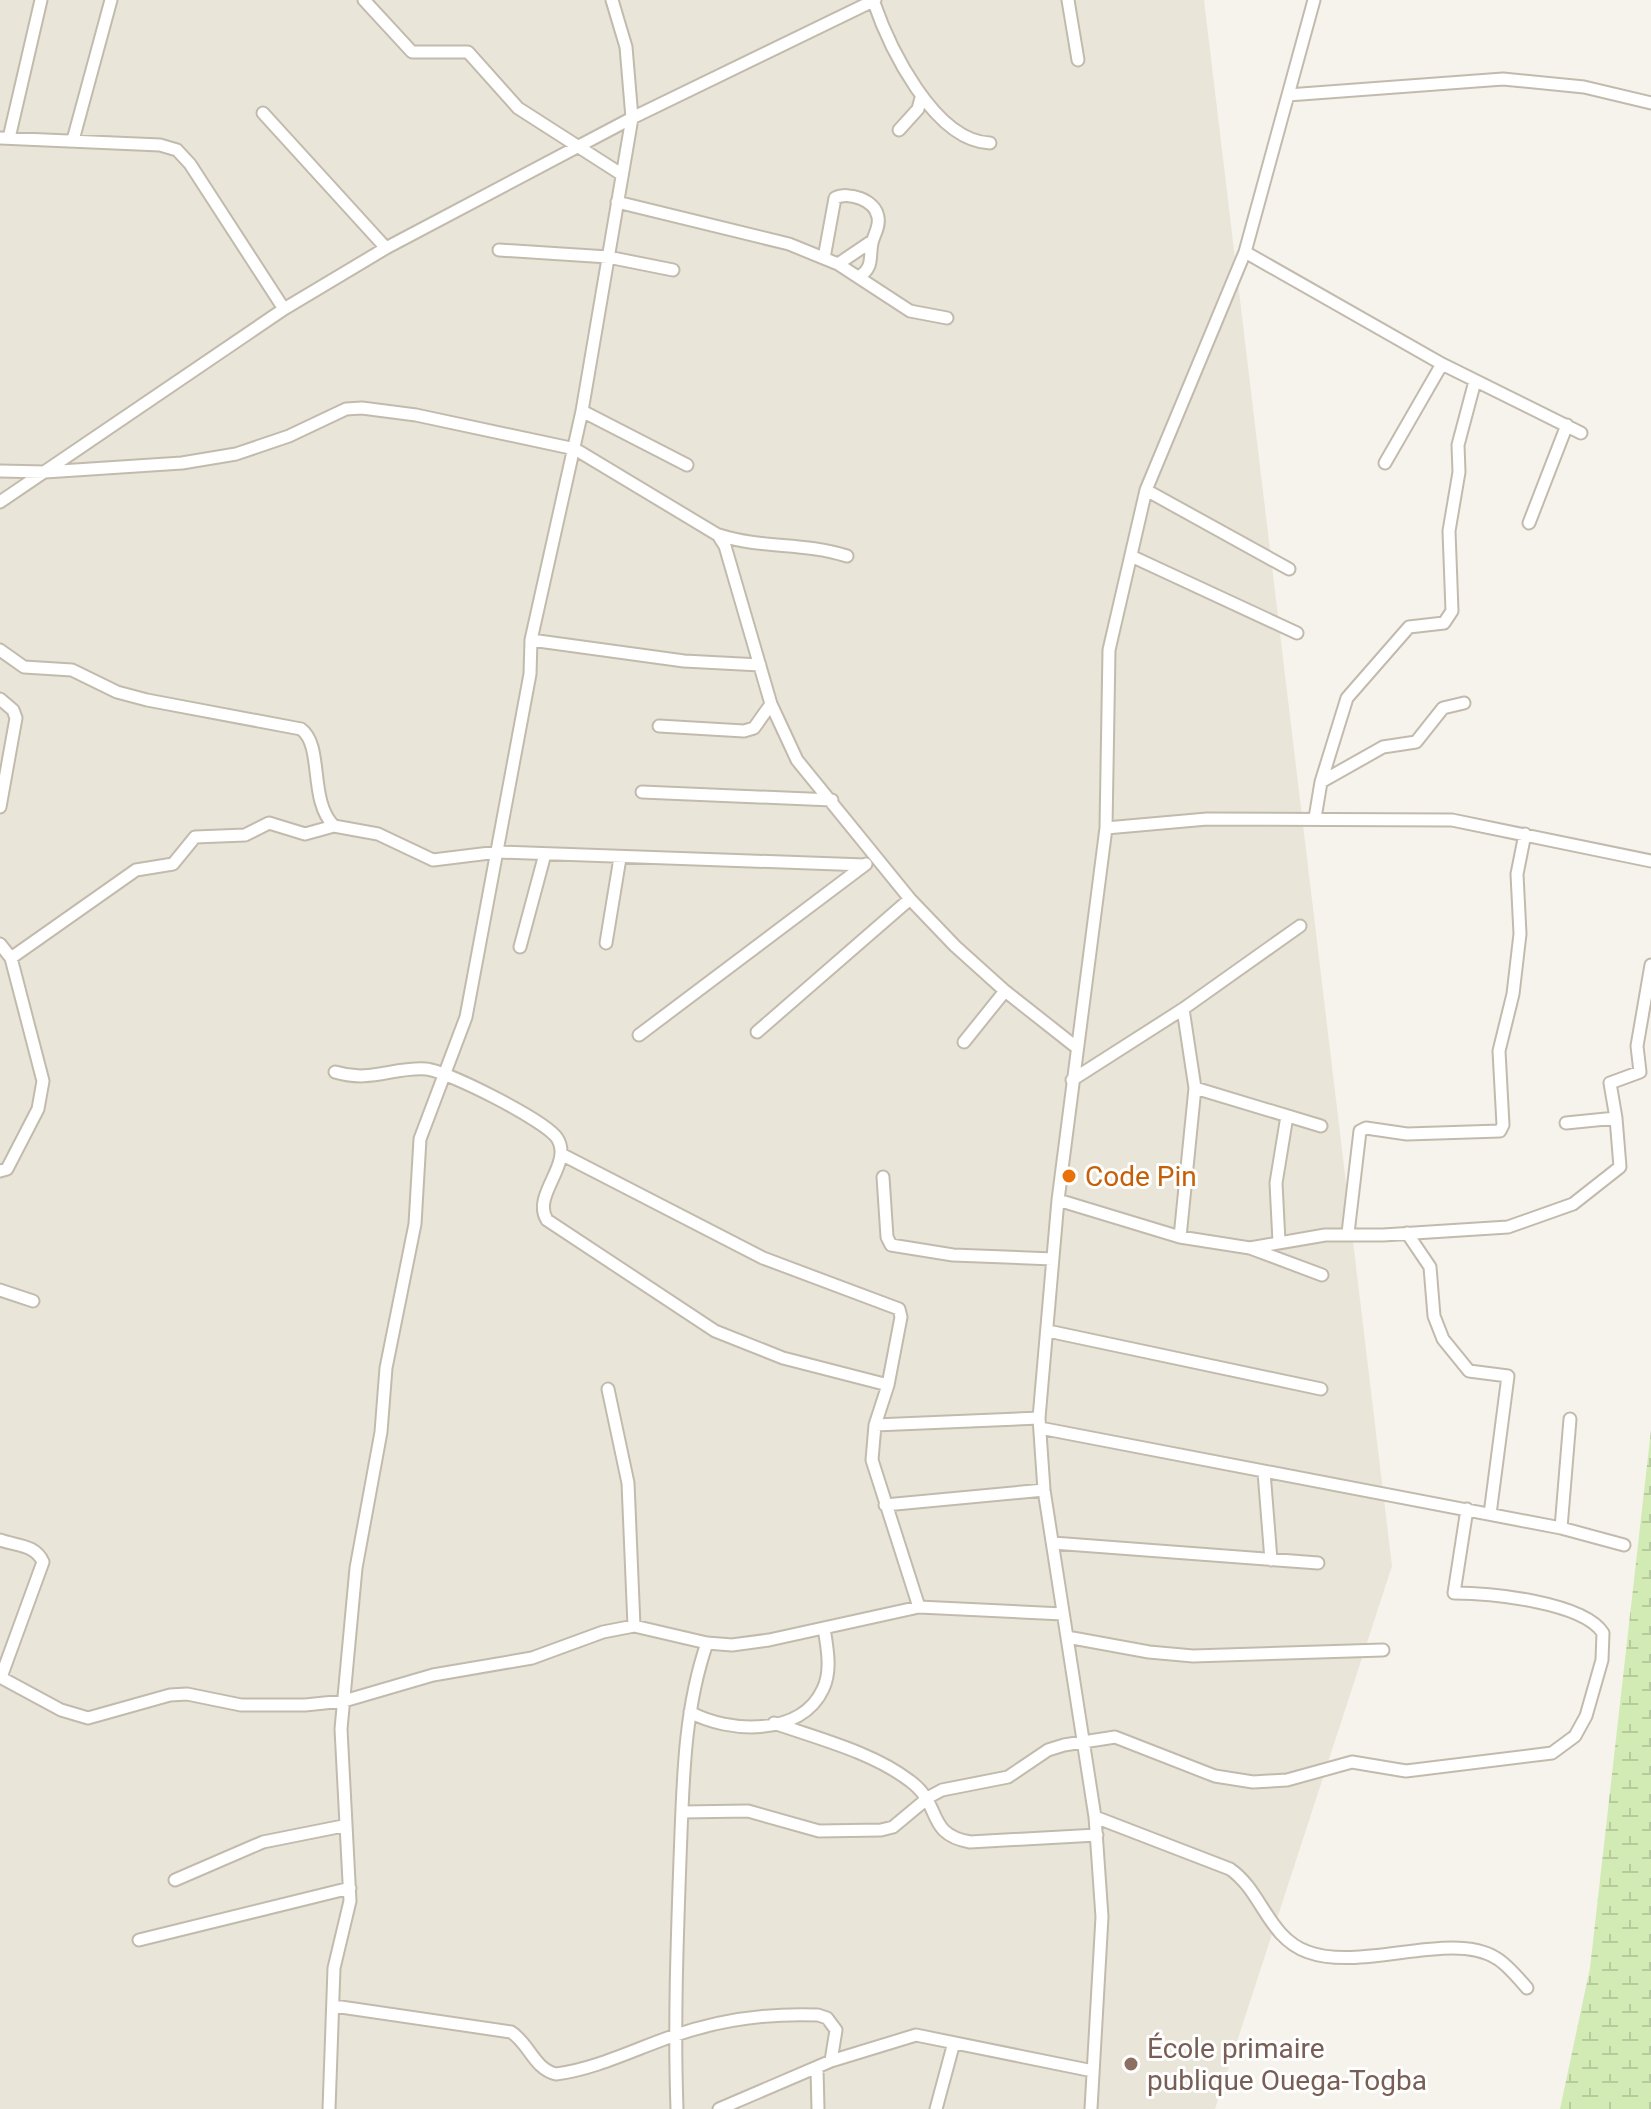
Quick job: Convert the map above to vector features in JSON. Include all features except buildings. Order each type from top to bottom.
[{"type":"street","points":[[41,0],[4,138],[160,145],[177,150],[190,164],[284,309]]},
{"type":"street","points":[[73,140],[111,0]]},
{"type":"street","points":[[364,0],[412,52],[468,52],[506,98],[576,148],[621,174]]},
{"type":"street","points":[[329,2109],[334,1968],[348,1922],[350,1888],[343,1826],[341,1729],[356,1568],[381,1432],[386,1368],[415,1224],[420,1139],[466,1017],[498,852],[517,730],[530,674],[531,640],[575,449],[632,118],[626,47],[612,0]]},
{"type":"street","points":[[0,502],[284,309],[386,248],[857,3],[874,0],[921,98],[963,137],[990,143]]},
{"type":"street","points":[[1068,0],[1078,60]]},
{"type":"street","points":[[1091,2109],[1102,1917],[1097,1835],[1044,1490],[1039,1423],[1058,1200],[1106,828],[1109,650],[1146,490],[1245,252],[1314,0]]},
{"type":"street","points":[[1288,95],[1503,79],[1584,87],[1651,103]]},
{"type":"street","points":[[899,130],[918,109],[921,98]]},
{"type":"street","points":[[263,113],[386,248]]},
{"type":"street","points":[[824,258],[832,202],[840,195],[857,197],[877,213],[878,228],[872,241],[870,265],[859,277]]},
{"type":"street","points":[[617,202],[751,233],[824,258],[910,311],[947,318]]},
{"type":"street","points":[[838,264],[872,241]]},
{"type":"street","points":[[499,250],[608,257],[673,270]]},
{"type":"street","points":[[1245,252],[1442,364],[1581,433]]},
{"type":"street","points":[[1385,463],[1442,364]]},
{"type":"street","points":[[1315,818],[1321,782],[1347,698],[1409,627],[1444,623],[1452,611],[1449,531],[1459,472],[1460,431],[1475,381]]},
{"type":"street","points":[[0,471],[45,472],[182,463],[236,454],[289,436],[346,409],[416,415],[575,449],[718,535],[746,544],[815,546],[847,556]]},
{"type":"street","points":[[582,411],[687,465]]},
{"type":"street","points":[[1529,523],[1567,425]]},
{"type":"street","points":[[1146,490],[1289,569]]},
{"type":"street","points":[[718,535],[725,546],[771,704],[797,760],[910,899],[1005,991],[1076,1047]]},
{"type":"street","points":[[1131,556],[1297,633]]},
{"type":"street","points":[[531,640],[684,661],[760,665]]},
{"type":"street","points":[[0,650],[24,667],[72,670],[117,692],[147,700],[301,729],[310,741],[319,799],[334,826]]},
{"type":"street","points":[[0,699],[13,710],[16,718],[0,807]]},
{"type":"street","points":[[1321,782],[1383,747],[1416,742],[1443,708],[1464,703]]},
{"type":"street","points":[[659,726],[744,731],[754,728],[771,704]]},
{"type":"street","points":[[642,792],[832,800]]},
{"type":"street","points":[[1106,828],[1207,819],[1452,820],[1651,861]]},
{"type":"street","points":[[11,958],[136,870],[173,864],[195,837],[245,835],[269,823],[305,834],[334,826],[383,836],[433,860],[498,852],[865,865]]},
{"type":"street","points":[[1348,1233],[1360,1131],[1366,1128],[1407,1134],[1500,1131],[1503,1125],[1499,1051],[1513,994],[1520,934],[1517,874],[1525,834]]},
{"type":"street","points":[[520,947],[545,854]]},
{"type":"street","points":[[639,1035],[875,855]]},
{"type":"street","points":[[606,943],[620,858]]},
{"type":"street","points":[[757,1032],[910,899]]},
{"type":"street","points":[[1072,1080],[1183,1009],[1300,926]]},
{"type":"street","points":[[0,944],[11,958],[43,1081],[38,1109],[15,1160],[7,1169],[0,1171]]},
{"type":"street","points":[[1250,1248],[1348,1233],[1508,1227],[1573,1204],[1620,1167],[1610,1083],[1640,1072],[1637,1046],[1651,965]]},
{"type":"street","points":[[964,1042],[1005,991]]},
{"type":"street","points":[[1180,1237],[1195,1088],[1183,1009]]},
{"type":"street","points":[[335,1072],[363,1078],[409,1069],[446,1073],[552,1132],[561,1154],[543,1210],[547,1220],[715,1331],[783,1358],[888,1385]]},
{"type":"street","points":[[1195,1088],[1321,1126]]},
{"type":"street","points":[[1279,1242],[1276,1183],[1287,1116]]},
{"type":"street","points":[[1566,1123],[1616,1118]]},
{"type":"street","points":[[561,1154],[763,1258],[893,1304],[901,1317],[888,1385],[875,1425],[872,1460],[919,1607]]},
{"type":"street","points":[[883,1177],[887,1237],[891,1245],[953,1255],[1053,1259]]},
{"type":"street","points":[[1058,1200],[1180,1237],[1250,1248],[1322,1275]]},
{"type":"street","points":[[1407,1233],[1430,1267],[1434,1316],[1443,1339],[1469,1371],[1508,1376],[1490,1514]]},
{"type":"street","points":[[0,1290],[33,1301]]},
{"type":"street","points":[[1048,1331],[1321,1389]]},
{"type":"street","points":[[608,1389],[628,1483],[634,1626]]},
{"type":"street","points":[[1561,1528],[1570,1419]]},
{"type":"street","points":[[875,1425],[1039,1423],[1264,1472],[1561,1528],[1624,1545]]},
{"type":"street","points":[[1264,1472],[1271,1560]]},
{"type":"street","points":[[885,1505],[1044,1490]]},
{"type":"street","points":[[682,1812],[748,1811],[819,1831],[858,1832],[893,1827],[942,1790],[1008,1777],[1048,1750],[1115,1737],[1215,1776],[1253,1782],[1287,1780],[1352,1762],[1406,1771],[1552,1753],[1565,1746],[1586,1716],[1602,1660],[1603,1633],[1588,1618],[1574,1612],[1499,1597],[1454,1593],[1467,1509]]},
{"type":"street","points":[[0,1540],[30,1548],[39,1553],[43,1562],[0,1677],[61,1710],[88,1718],[170,1695],[276,1707],[344,1701],[433,1675],[532,1658],[603,1632],[634,1626],[707,1643],[749,1644],[919,1607],[1063,1614]]},
{"type":"street","points":[[1053,1543],[1318,1563]]},
{"type":"street","points":[[690,1712],[727,1727],[774,1723],[802,1712],[816,1701],[825,1687],[828,1667],[824,1628]]},
{"type":"street","points":[[1067,1637],[1181,1655],[1383,1650]]},
{"type":"street","points":[[677,2109],[675,2035],[682,1812],[692,1693],[707,1643]]},
{"type":"street","points":[[774,1723],[869,1758],[907,1778],[929,1797],[941,1829],[955,1839],[970,1842],[1097,1835]]},
{"type":"street","points":[[1095,1817],[1230,1869],[1247,1884],[1279,1933],[1308,1953],[1344,1957],[1446,1948],[1467,1950],[1495,1957],[1527,1988]]},
{"type":"street","points":[[175,1880],[263,1842],[343,1826]]},
{"type":"street","points":[[139,1940],[350,1888]]},
{"type":"street","points":[[334,2006],[511,2032],[519,2037],[539,2065],[556,2074],[595,2065],[675,2035],[729,2021],[818,2015],[827,2018],[836,2030],[831,2061]]},
{"type":"street","points":[[719,2109],[831,2061],[916,2035],[953,2046],[1093,2071]]},
{"type":"street","points":[[936,2109],[953,2046]]},
{"type":"street","points":[[817,2069],[818,2109]]},
{"type":"shaded area","points":[[0,0],[1204,0],[1392,1566],[1215,2109],[0,2109]]},
{"type":"green space","points":[[1651,1430],[1651,2109],[1560,2109],[1590,1968]]},
{"type":"place","name":"Code Pin","points":[[1069,1176]]},
{"type":"place","name":"École primaire publique Ouega-Togba","points":[[1131,2064]]}]
